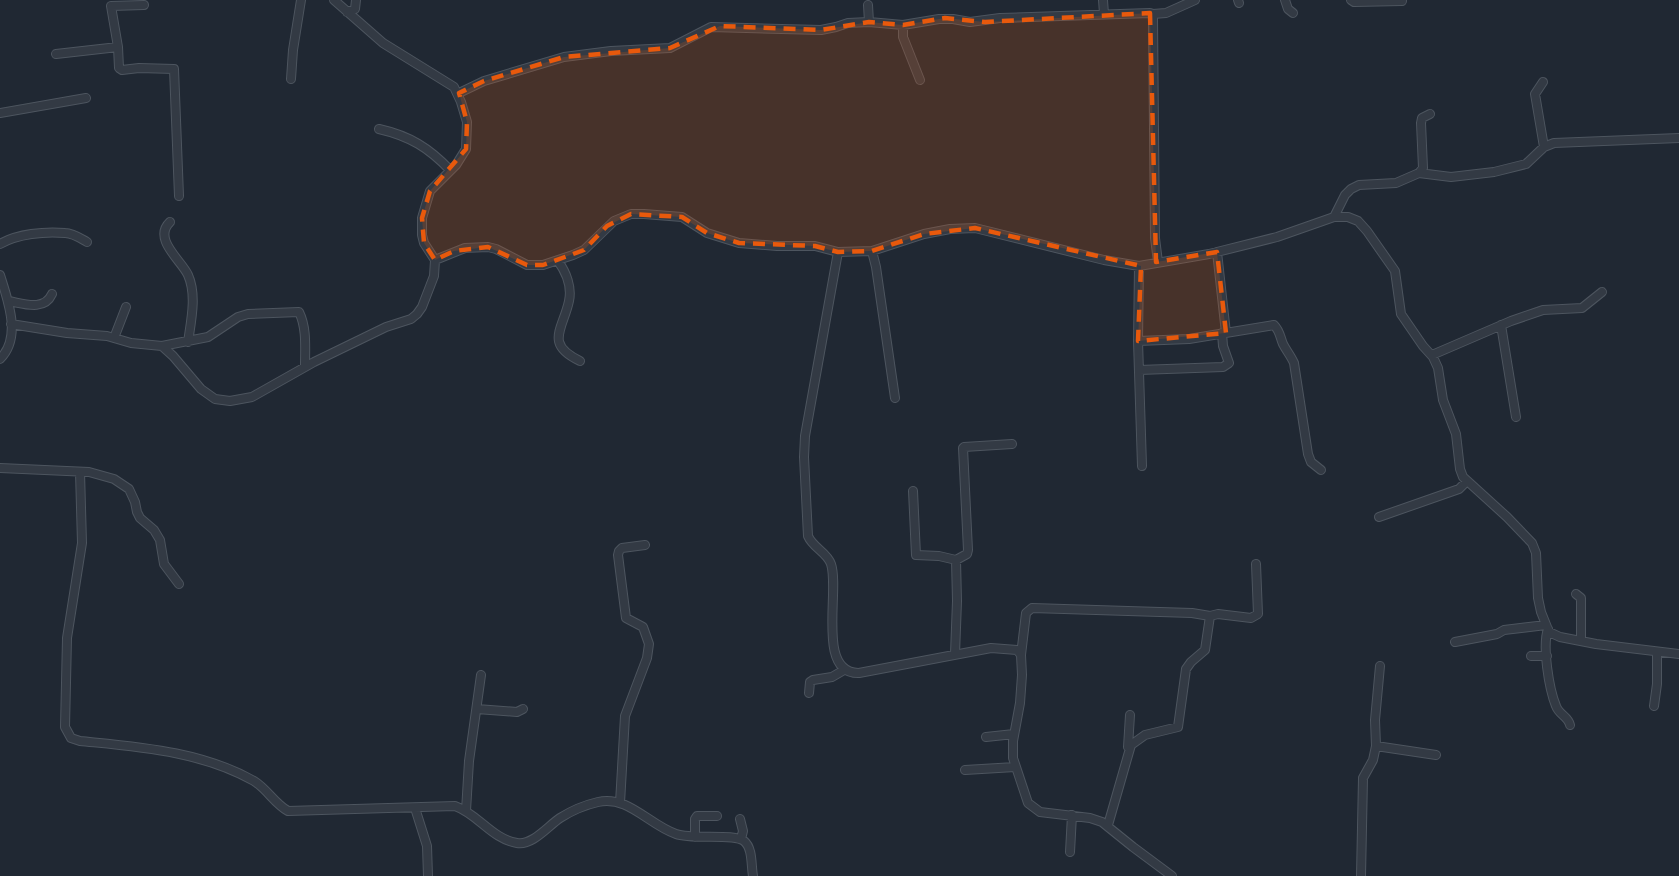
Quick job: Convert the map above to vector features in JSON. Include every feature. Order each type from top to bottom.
[{"type":"street","points":[[291,79],[301,0]]},
{"type":"street","points":[[162,346],[201,389],[222,401],[240,400],[252,397],[305,366],[386,327],[411,319],[422,307],[434,276],[435,260],[424,243],[422,218],[430,191],[462,158],[466,150],[466,122],[459,93],[445,80],[383,43],[334,0]]},
{"type":"street","points":[[347,12],[355,9],[356,0]]},
{"type":"street","points":[[1103,0],[1104,14]]},
{"type":"street","points":[[459,93],[484,81],[564,57],[611,51],[670,48],[711,27],[821,30],[848,23],[903,25],[939,19],[985,22],[1000,18],[1153,14],[1166,13],[1196,0]]},
{"type":"street","points":[[1285,0],[1288,9],[1293,14]]},
{"type":"street","points":[[1351,0],[1354,2],[1402,1]]},
{"type":"street","points":[[144,5],[110,3],[118,47],[119,68],[122,70],[174,69],[178,196]]},
{"type":"street","points":[[868,5],[869,22]]},
{"type":"street","points":[[1153,14],[1155,238],[1158,262]]},
{"type":"street","points":[[903,25],[903,37],[920,80]]},
{"type":"street","points":[[56,54],[118,47]]},
{"type":"street","points":[[1543,82],[1535,94],[1544,147]]},
{"type":"street","points":[[0,113],[86,98]]},
{"type":"street","points":[[1334,217],[1345,195],[1351,189],[1359,185],[1396,183],[1419,173],[1423,168],[1422,117],[1430,114]]},
{"type":"street","points":[[379,129],[400,134],[434,153],[450,170]]},
{"type":"street","points":[[1419,173],[1451,177],[1494,172],[1526,164],[1544,147],[1554,143],[1679,138]]},
{"type":"street","points":[[435,260],[454,251],[476,247],[496,249],[527,266],[543,265],[584,250],[607,226],[631,214],[682,217],[707,233],[739,243],[815,246],[838,252],[872,251],[924,234],[950,229],[975,228],[1104,260],[1139,266],[1217,252],[1277,237],[1334,217],[1347,216],[1358,221],[1395,271],[1401,314],[1432,355],[1438,368],[1445,410],[1455,434],[1463,477],[1532,543],[1536,553],[1538,598],[1547,627],[1545,642],[1556,707],[1570,724]]},
{"type":"street","points":[[170,222],[166,228],[167,247],[188,274],[192,286],[192,314],[188,342]]},
{"type":"street","points":[[0,244],[27,235],[67,232],[87,242]]},
{"type":"street","points":[[872,251],[895,398]]},
{"type":"street","points":[[838,252],[810,402],[804,457],[808,536],[814,546],[830,561],[835,651],[837,660],[844,670]]},
{"type":"street","points":[[1139,370],[1223,367],[1229,363],[1223,346],[1224,333],[1217,252]]},
{"type":"street","points":[[558,261],[564,270],[570,299],[558,334],[559,344],[570,356],[580,361]]},
{"type":"street","points":[[1139,266],[1139,424],[1142,466]]},
{"type":"street","points":[[0,275],[8,301],[11,324],[11,337],[7,352],[0,359]]},
{"type":"street","points":[[1432,355],[1501,325],[1543,310],[1582,308],[1602,292]]},
{"type":"street","points":[[8,301],[33,306],[44,304],[52,294]]},
{"type":"street","points":[[114,338],[126,307]]},
{"type":"street","points":[[11,324],[162,346],[208,338],[238,316],[299,312],[305,335],[305,366]]},
{"type":"street","points":[[1138,341],[1175,340],[1270,325],[1278,329],[1294,363],[1309,458],[1321,470]]},
{"type":"street","points":[[1501,325],[1516,417]]},
{"type":"street","points":[[913,491],[916,555],[939,556],[956,560],[963,557],[968,550],[963,448],[1012,444]]},
{"type":"street","points":[[0,468],[80,472],[100,474],[114,479],[129,489],[140,518],[154,530],[160,540],[162,561],[179,584]]},
{"type":"street","points":[[80,472],[82,543],[66,652],[65,727],[68,734],[80,741],[175,752],[211,762],[254,781],[288,811],[449,805],[466,811],[495,834],[521,844],[527,843],[565,815],[600,801],[620,802],[675,834],[741,839],[750,851],[753,876]]},
{"type":"street","points":[[1379,517],[1459,489],[1467,481]]},
{"type":"street","points":[[620,802],[623,790],[626,716],[647,658],[649,644],[643,627],[626,618],[618,555],[622,548],[645,545]]},
{"type":"street","points":[[955,654],[956,560]]},
{"type":"street","points":[[1172,876],[1132,847],[1108,825],[1090,818],[1046,813],[1032,806],[1026,798],[1015,767],[1014,734],[1020,704],[1021,655],[1026,613],[1032,608],[1192,613],[1251,618],[1256,616],[1259,608],[1256,564]]},
{"type":"street","points":[[1575,594],[1581,598],[1581,641]]},
{"type":"street","points":[[1128,751],[1136,739],[1178,727],[1186,669],[1205,650],[1210,616]]},
{"type":"street","points":[[1455,642],[1497,634],[1504,630],[1547,627],[1560,637],[1679,654]]},
{"type":"street","points":[[809,693],[810,682],[813,680],[832,676],[844,670],[859,673],[991,648],[1011,648],[1017,650],[1021,655]]},
{"type":"street","points":[[1654,706],[1657,652]]},
{"type":"street","points":[[1531,656],[1547,656]]},
{"type":"street","points":[[1361,876],[1363,778],[1373,760],[1376,746],[1380,666]]},
{"type":"street","points":[[466,811],[469,761],[481,675]]},
{"type":"street","points":[[477,709],[517,712],[523,709]]},
{"type":"street","points":[[1108,825],[1124,772],[1130,715]]},
{"type":"street","points":[[986,737],[1014,734]]},
{"type":"street","points":[[1376,746],[1436,755]]},
{"type":"street","points":[[965,770],[1015,767]]},
{"type":"street","points":[[415,808],[427,846],[428,876]]},
{"type":"street","points":[[1070,852],[1072,815]]},
{"type":"street","points":[[695,837],[694,824],[697,816],[717,816]]},
{"type":"street","points":[[740,819],[743,831],[741,839]]},
{"type":"highlighted area","points":[[1150,13],[1156,262],[1217,252],[1226,333],[1138,341],[1141,266],[975,228],[924,234],[872,251],[838,252],[815,246],[739,243],[707,233],[682,217],[631,214],[607,226],[584,250],[543,265],[527,265],[488,247],[454,251],[435,260],[424,243],[422,218],[430,191],[466,149],[467,122],[459,93],[484,81],[564,57],[670,48],[720,26],[821,30],[869,22],[903,25],[945,18],[985,22]]}]
